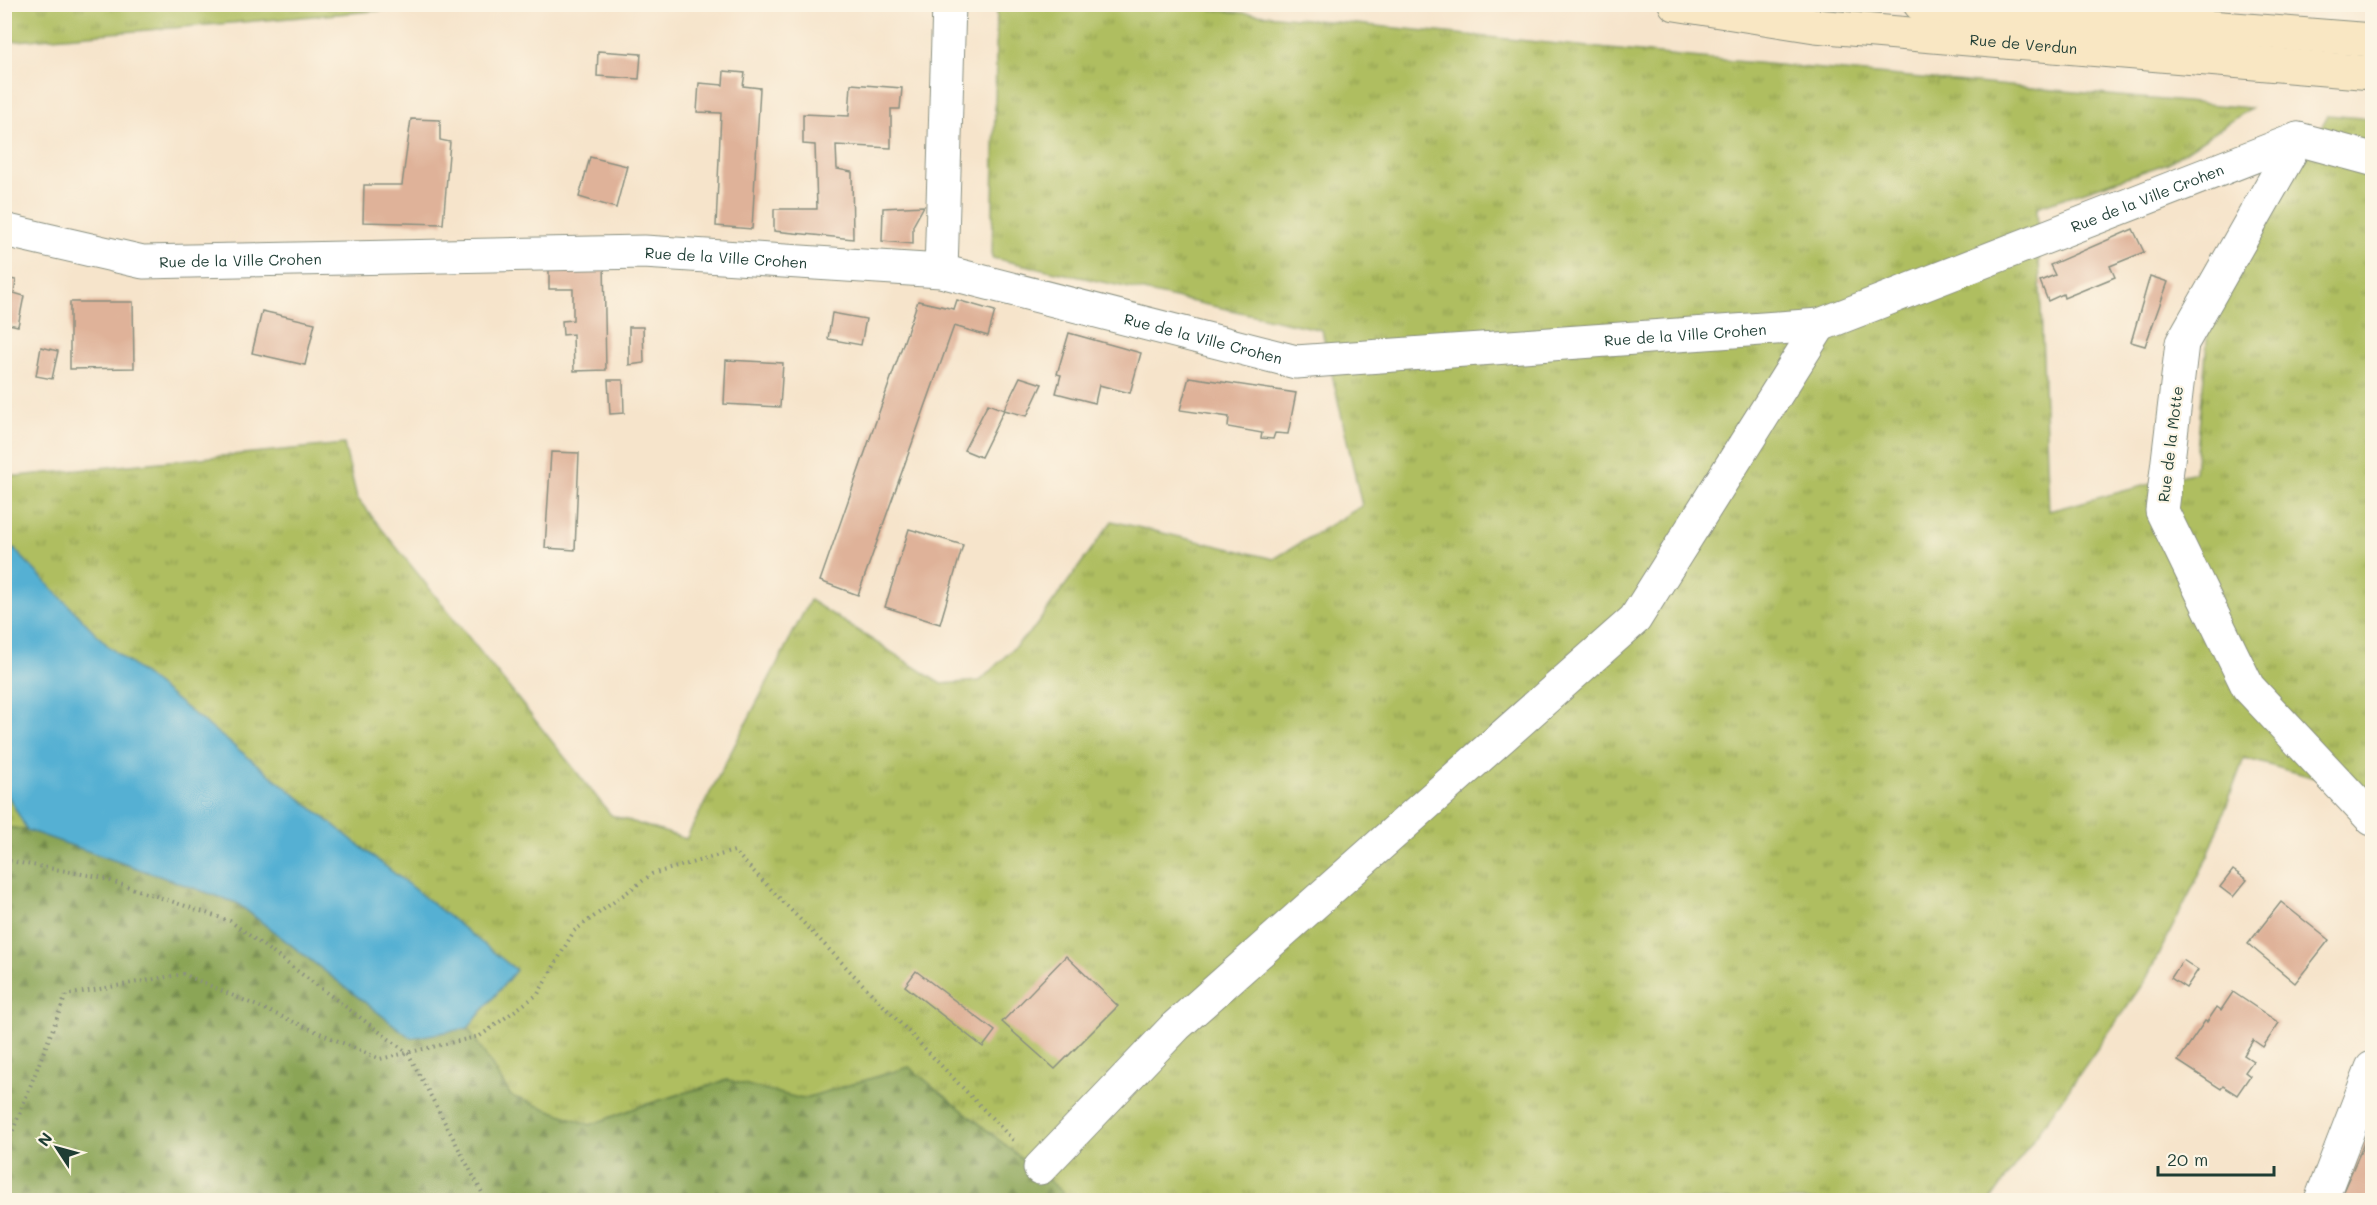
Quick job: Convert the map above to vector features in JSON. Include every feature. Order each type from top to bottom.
[{"type":"main road","name":"Rue de Verdun","points":[[1675,4],[1815,26],[2373,73]]},
{"type":"main road","name":"Rue de Verdun","points":[[1920,4],[2373,40]]},
{"type":"street","points":[[941,271],[949,4]]},
{"type":"street","points":[[2298,139],[2373,159]]},
{"type":"street","name":"Rue de la Ville Crohen","points":[[4,230],[143,262],[644,252],[941,271],[1296,362],[1820,325],[2298,139]]},
{"type":"street","name":"Rue de la Motte","points":[[2298,139],[2182,343],[2162,511],[2248,687],[2373,819]]},
{"type":"street","points":[[1040,1168],[1176,1026],[1635,619],[1820,325]]},
{"type":"street","points":[[2321,1200],[2373,1068]]},
{"type":"path","points":[[4,1154],[66,995],[183,974],[380,1059],[408,1053],[480,1036],[538,994],[574,931],[652,874],[734,851],[1040,1168]]},
{"type":"path","points":[[4,860],[99,877],[230,921],[408,1053],[486,1200]]},
{"type":"green space","points":[[5,4],[444,4],[444,5],[5,42]]},
{"type":"green space","points":[[997,5],[1164,5],[1690,57],[2251,108],[2168,163],[2037,207],[2049,511],[2195,472],[2208,331],[2328,115],[2372,119],[2372,794],[2244,758],[2207,859],[2146,979],[1991,1200],[1056,1200],[1063,1192],[909,1067],[802,1099],[727,1080],[641,1106],[590,1125],[511,1096],[468,1028],[516,970],[108,646],[14,549],[5,554],[4,474],[17,476],[344,444],[357,498],[611,815],[686,839],[810,600],[941,684],[980,681],[1035,627],[1112,521],[1274,559],[1362,506],[1322,330],[992,258]]},
{"type":"green space","points":[[5,790],[27,830],[5,827]]},
{"type":"green space","points":[[5,827],[27,830],[237,903],[411,1038],[468,1028],[511,1096],[590,1125],[641,1106],[727,1080],[802,1099],[909,1067],[1063,1192],[1056,1200],[5,1200]]},
{"type":"water","points":[[14,549],[108,646],[516,970],[468,1028],[411,1038],[237,903],[27,830],[5,790],[4,554]]},
{"type":"building","points":[[598,51],[641,54],[639,79],[597,76]]},
{"type":"building","points":[[724,71],[745,73],[743,86],[760,88],[752,229],[716,226],[721,113],[697,112],[699,83],[723,85]]},
{"type":"building","points":[[851,84],[902,88],[900,109],[891,109],[891,148],[836,145],[837,169],[852,172],[853,239],[774,231],[774,209],[817,209],[815,145],[803,144],[803,114],[849,116]]},
{"type":"building","points":[[411,119],[440,120],[440,140],[450,142],[443,224],[363,222],[364,185],[402,185]]},
{"type":"building","points":[[590,157],[627,166],[616,208],[579,197]]},
{"type":"building","points":[[924,206],[913,226],[913,244],[882,241],[883,208]]},
{"type":"building","points":[[2133,229],[2144,252],[2110,266],[2115,277],[2064,298],[2063,294],[2048,301],[2040,281],[2055,275],[2050,265]]},
{"type":"building","points":[[549,261],[604,263],[606,370],[574,371],[573,334],[563,335],[562,321],[573,320],[573,289],[549,289]]},
{"type":"building","points":[[2150,276],[2168,282],[2145,346],[2131,342]]},
{"type":"building","points":[[4,278],[16,280],[14,293],[24,296],[18,326],[4,323]]},
{"type":"building","points":[[957,300],[995,311],[988,336],[954,326],[858,595],[820,581],[918,301],[954,309]]},
{"type":"building","points":[[70,302],[133,302],[134,368],[70,369]]},
{"type":"building","points":[[262,311],[315,323],[305,365],[252,353]]},
{"type":"building","points":[[832,313],[866,319],[861,345],[828,339]]},
{"type":"building","points":[[629,327],[643,327],[644,363],[629,365]]},
{"type":"building","points":[[1069,333],[1141,353],[1130,393],[1099,385],[1095,403],[1056,393],[1061,375],[1057,374]]},
{"type":"building","points":[[41,347],[58,351],[52,379],[36,376]]},
{"type":"building","points":[[726,360],[783,363],[780,407],[724,404]]},
{"type":"building","points":[[1020,377],[1042,384],[1027,416],[1004,410]]},
{"type":"building","points":[[1189,377],[1296,393],[1288,434],[1275,433],[1273,439],[1261,438],[1262,433],[1228,427],[1229,417],[1180,410]]},
{"type":"building","points":[[608,380],[623,380],[624,413],[610,414]]},
{"type":"building","points":[[988,404],[1004,410],[981,457],[964,450]]},
{"type":"building","points":[[551,452],[579,453],[575,550],[545,548]]},
{"type":"building","points":[[909,529],[963,545],[940,624],[885,607]]},
{"type":"building","points":[[2233,870],[2247,880],[2233,897],[2220,887]]},
{"type":"building","points":[[2281,902],[2329,940],[2295,983],[2248,944]]},
{"type":"building","points":[[1066,956],[1118,1006],[1055,1069],[1002,1022]]},
{"type":"building","points":[[2183,960],[2198,970],[2186,988],[2171,978]]},
{"type":"building","points":[[916,971],[995,1031],[983,1047],[905,986]]},
{"type":"building","points":[[2233,992],[2279,1023],[2263,1047],[2253,1040],[2244,1055],[2253,1061],[2245,1072],[2250,1076],[2237,1095],[2223,1086],[2221,1089],[2178,1061],[2205,1021],[2207,1022],[2217,1007],[2221,1010]]},
{"type":"building","points":[[2372,1123],[2372,1200],[2339,1200],[2360,1153]]}]
